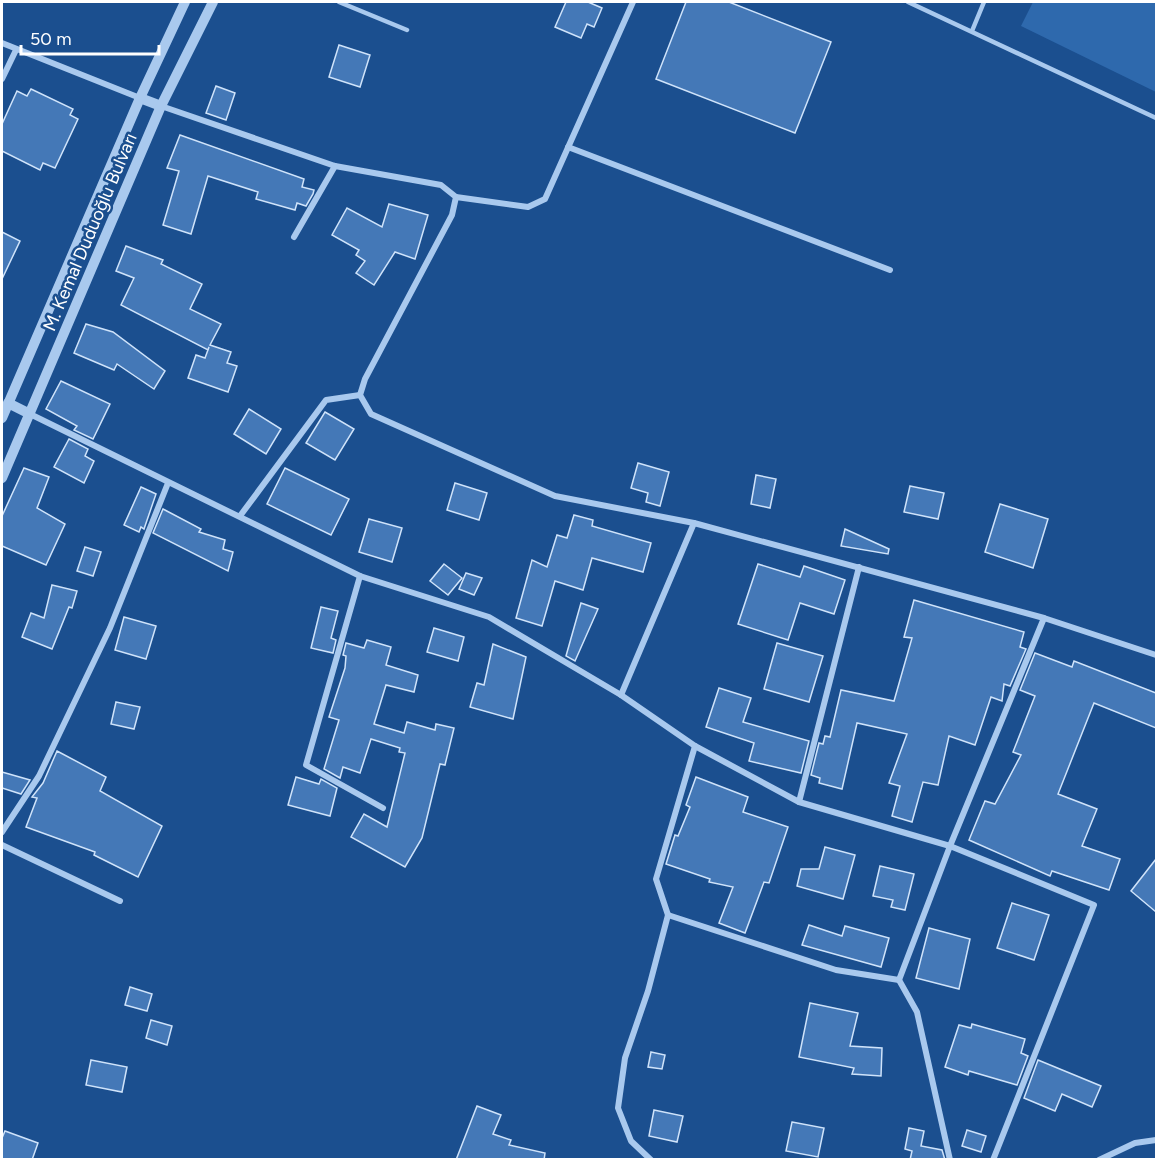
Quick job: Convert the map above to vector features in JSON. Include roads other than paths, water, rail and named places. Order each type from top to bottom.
[{"type":"street","name":"M. Kemal Duduoğlu Bulvarı","points":[[2,418],[5,401],[185,2]]},
{"type":"street","name":"M. Kemal Duduoğlu Bulvarı","points":[[2,478],[161,106],[213,2]]},
{"type":"street","points":[[2,43],[161,106],[335,166],[441,185],[456,196],[528,207],[545,199],[633,2]]},
{"type":"street","points":[[2,79],[16,50]]},
{"type":"street","points":[[568,147],[890,270]]},
{"type":"street","points":[[294,237],[335,166]]},
{"type":"street","points":[[456,196],[453,215],[365,379],[360,395],[371,414],[555,496],[694,523],[1044,618],[1156,655]]},
{"type":"street","points":[[240,516],[326,400],[360,395]]},
{"type":"street","points":[[5,401],[360,576],[489,617],[621,695],[695,746],[799,802],[950,846],[1094,905],[993,1160]]},
{"type":"street","points":[[2,832],[39,776],[110,628],[168,483]]},
{"type":"street","points":[[621,695],[694,523]]},
{"type":"street","points":[[799,802],[859,567]]},
{"type":"street","points":[[360,576],[306,765],[383,808]]},
{"type":"street","points":[[899,980],[950,846],[1044,618]]},
{"type":"street","points":[[651,1160],[631,1141],[618,1108],[625,1058],[648,991],[668,915],[656,879],[695,746]]},
{"type":"street","points":[[2,845],[120,901]]},
{"type":"street","points":[[668,915],[836,970],[899,980]]},
{"type":"street","points":[[899,980],[917,1012],[950,1160]]},
{"type":"street","points":[[1099,1160],[1135,1143],[1156,1140]]},
{"type":"lane","points":[[339,2],[406,30]]},
{"type":"lane","points":[[908,2],[1156,118]]},
{"type":"lane","points":[[972,32],[984,2]]}]
